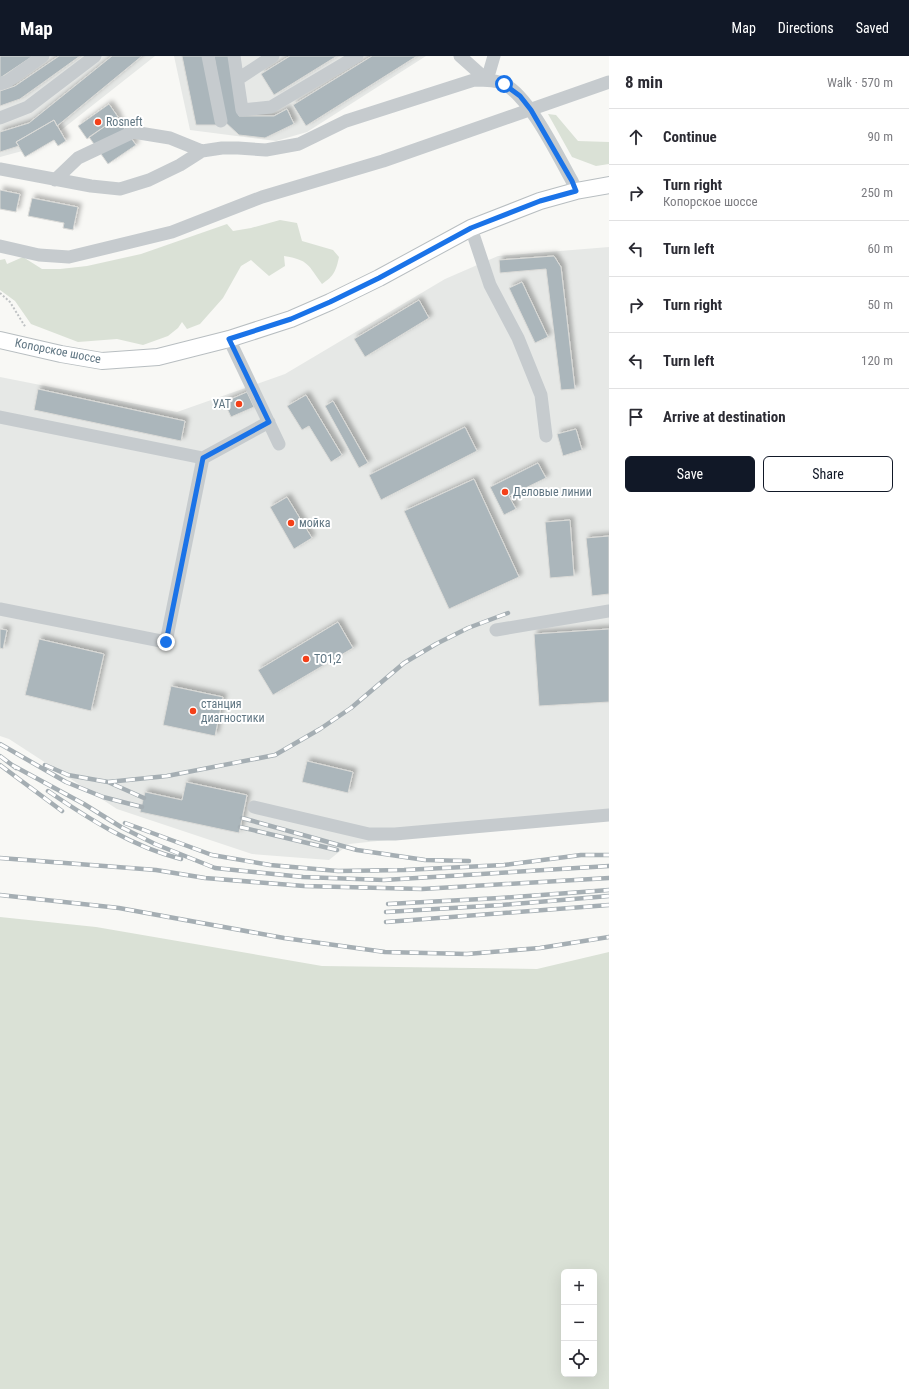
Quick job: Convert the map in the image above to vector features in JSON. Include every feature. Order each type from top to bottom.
[{"type":"main road","name":"Копорское шоссе","points":[[0,340],[60,354],[102,361],[158,357],[229,339],[291,319],[379,278],[471,228],[540,201],[576,191],[609,186]]},
{"type":"street","points":[[0,84],[8,81],[43,56]]},
{"type":"street","points":[[0,118],[28,107],[95,56]]},
{"type":"street","points":[[208,56],[221,121]]},
{"type":"street","points":[[234,56],[242,110],[271,107],[357,56]]},
{"type":"street","points":[[238,79],[273,56]]},
{"type":"street","points":[[460,56],[487,80]]},
{"type":"street","points":[[487,80],[494,56]]},
{"type":"street","points":[[0,169],[91,186],[120,189],[149,180],[180,165],[202,151],[227,148],[266,150],[299,144],[346,121],[474,80],[487,80],[504,84],[520,96],[531,110],[572,181],[576,191]]},
{"type":"street","points":[[0,246],[39,255],[69,257],[172,232],[262,197],[383,161],[531,110],[609,81]]},
{"type":"street","points":[[55,180],[78,158],[133,132],[170,138],[202,151]]},
{"type":"street","points":[[471,228],[490,285],[518,338],[541,395],[546,436]]},
{"type":"street","points":[[229,339],[279,444]]},
{"type":"street","points":[[0,417],[203,458],[269,422]]},
{"type":"street","points":[[0,609],[166,642],[203,458]]},
{"type":"street","points":[[496,630],[609,611]]},
{"type":"street","points":[[254,807],[370,834],[395,834],[609,815]]},
{"type":"path","points":[[0,293],[10,302],[26,328]]},
{"type":"shaded area","points":[[0,56],[155,56],[41,146],[0,157]]},
{"type":"shaded area","points":[[174,56],[426,56],[307,132],[276,141],[190,130]]},
{"type":"shaded area","points":[[548,114],[556,115],[578,141],[609,142],[609,164],[596,166],[572,157]]},
{"type":"shaded area","points":[[280,220],[297,223],[302,241],[333,250],[339,257],[332,276],[322,284],[307,264],[299,259],[284,256],[285,266],[269,276],[251,260],[241,266],[223,298],[200,324],[187,329],[182,322],[178,328],[168,336],[143,345],[117,339],[78,342],[31,324],[15,301],[0,290],[0,260],[5,259],[7,264],[23,257],[42,269],[87,266],[141,254],[227,224],[233,231]]},
{"type":"shaded area","points":[[609,247],[609,817],[349,844],[329,860],[252,854],[117,809],[9,739],[0,736],[0,377],[177,412],[285,374],[445,279],[498,256]]},
{"type":"shaded area","points":[[0,917],[96,927],[322,966],[537,969],[609,952],[609,1389],[0,1389]]},
{"type":"building","points":[[0,56],[33,56],[0,78]]},
{"type":"building","points":[[59,56],[80,56],[20,99],[0,106],[0,91],[15,86]]},
{"type":"building","points":[[112,56],[142,56],[57,126],[54,120],[16,142],[19,146],[0,152],[0,132],[29,123]]},
{"type":"building","points":[[182,56],[203,56],[218,125],[196,125]]},
{"type":"building","points":[[214,56],[231,56],[239,116],[274,116],[287,109],[294,124],[265,138],[239,135],[224,121]]},
{"type":"building","points":[[290,56],[337,56],[274,95],[261,74]]},
{"type":"building","points":[[372,56],[417,56],[306,126],[293,105]]},
{"type":"building","name":"Rosneft","points":[[109,104],[118,117],[87,139],[78,126]]},
{"type":"building","points":[[117,118],[136,145],[108,164],[89,137]]},
{"type":"building","points":[[54,120],[66,141],[58,146],[54,140],[25,157],[16,142]]},
{"type":"building","points":[[0,190],[20,194],[16,212],[0,209]]},
{"type":"building","points":[[32,198],[78,207],[73,230],[63,228],[64,223],[28,216]]},
{"type":"building","points":[[554,256],[561,267],[575,389],[561,390],[546,269],[500,273],[499,260]]},
{"type":"building","points":[[522,282],[548,337],[535,343],[509,288]]},
{"type":"building","points":[[419,300],[429,318],[365,357],[354,339]]},
{"type":"building","points":[[38,389],[185,421],[181,441],[34,410]]},
{"type":"building","name":"УАТ","points":[[247,392],[254,407],[231,417],[224,402]]},
{"type":"building","points":[[306,395],[342,455],[331,462],[309,426],[302,430],[287,406]]},
{"type":"building","points":[[333,401],[368,463],[359,468],[325,406]]},
{"type":"building","points":[[465,427],[477,451],[381,500],[369,475]]},
{"type":"building","points":[[576,429],[582,450],[563,456],[557,434]]},
{"type":"building","name":"Деловые линии","points":[[538,463],[546,478],[509,496],[516,509],[504,515],[490,487]]},
{"type":"building","points":[[474,479],[519,577],[449,609],[404,511]]},
{"type":"building","name":"мойка","points":[[287,497],[312,538],[294,549],[270,507]]},
{"type":"building","points":[[570,520],[574,576],[550,578],[545,522]]},
{"type":"building","points":[[609,536],[609,594],[592,596],[586,538]]},
{"type":"building","name":"ТО1,2","points":[[338,622],[353,648],[273,695],[258,670]]},
{"type":"building","points":[[0,629],[7,630],[3,649],[0,648]]},
{"type":"building","points":[[609,629],[609,702],[539,706],[534,634]]},
{"type":"building","points":[[39,639],[104,654],[91,711],[25,695]]},
{"type":"building","name":"станция диагностики","points":[[171,686],[223,697],[215,736],[163,725]]},
{"type":"building","points":[[307,761],[353,772],[348,793],[302,782]]},
{"type":"building","points":[[186,782],[247,795],[239,833],[140,812],[145,792],[182,800]]},
{"type":"railway","points":[[108,782],[167,776],[275,755],[320,729],[351,708],[404,663],[436,644],[468,628],[508,613]]},
{"type":"railway","points":[[0,744],[66,782],[103,797],[142,807]]},
{"type":"railway","points":[[0,756],[16,768]]},
{"type":"railway","points":[[0,765],[62,811]]},
{"type":"railway","points":[[12,765],[84,804],[121,827],[155,844],[215,868],[303,877],[384,880],[609,866]]},
{"type":"railway","points":[[45,765],[68,775],[108,782],[144,798]]},
{"type":"railway","points":[[48,791],[95,822],[129,840],[163,854],[181,859]]},
{"type":"railway","points":[[242,818],[357,850],[425,860],[469,861]]},
{"type":"railway","points":[[125,823],[212,855],[270,865],[338,871],[404,870],[504,865],[581,855],[609,855]]},
{"type":"railway","points":[[240,827],[337,850]]},
{"type":"railway","points":[[0,858],[156,870],[205,878],[304,886],[422,889],[609,878]]},
{"type":"railway","points":[[388,904],[609,890]]},
{"type":"railway","points":[[0,895],[119,908],[284,938],[385,952],[467,954],[540,948],[609,937]]},
{"type":"railway","points":[[386,912],[502,905],[609,896]]},
{"type":"railway","points":[[386,922],[609,905]]},
{"type":"place","name":"Rosneft","points":[[98,122]]},
{"type":"place","name":"УАТ","points":[[239,404]]},
{"type":"place","name":"Деловые линии","points":[[505,492]]},
{"type":"place","name":"мойка","points":[[291,523]]},
{"type":"place","name":"ТО1,2","points":[[306,659]]},
{"type":"place","name":"станция диагностики","points":[[193,711]]},
{"type":"route","points":[[166,642],[203,458],[269,422],[229,339],[291,319],[330,302],[379,278],[471,228],[540,201],[576,191],[572,181],[531,110],[520,96],[504,84]]}]
